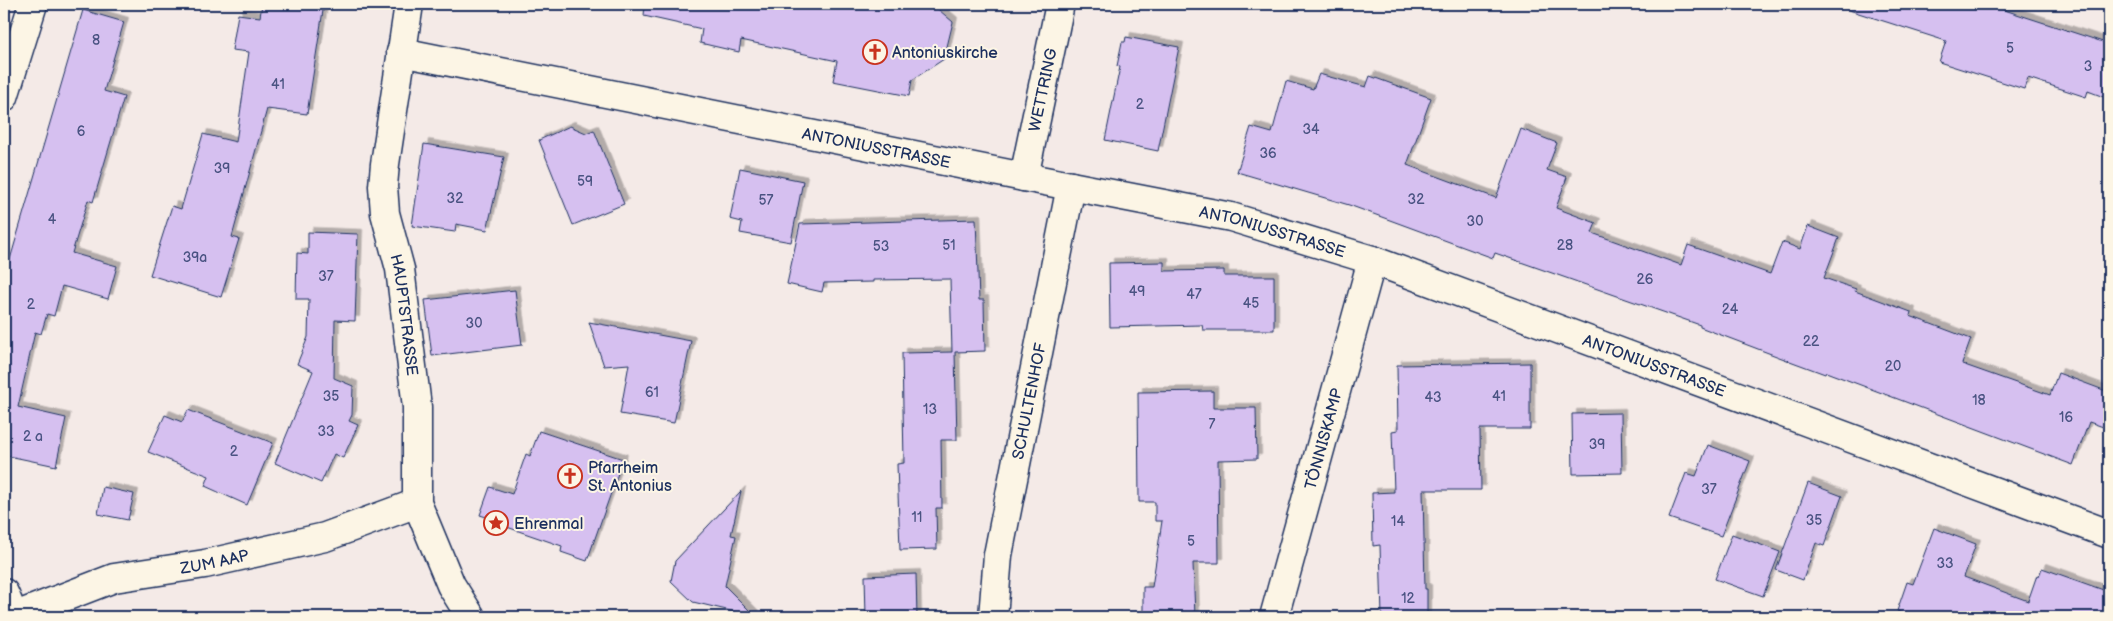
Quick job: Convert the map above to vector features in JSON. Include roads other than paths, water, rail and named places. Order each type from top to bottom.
[{"type":"street","points":[[4,97],[33,4]]},
{"type":"street","name":"HAUPTSTRASSE","points":[[409,4],[383,186],[385,213],[400,269],[407,316],[416,407],[417,502],[451,584],[471,617]]},
{"type":"street","name":"WETTRING","points":[[1024,177],[1060,4]]},
{"type":"street","name":"ANTONIUSSTRASSE","points":[[401,52],[1231,217],[1372,260],[2109,534]]},
{"type":"street","name":"SCHULTENHOF","points":[[993,617],[998,556],[1071,186]]},
{"type":"street","name":"TÖNNISKAMP","points":[[1274,617],[1372,260]]},
{"type":"street","name":"ZUM AAP","points":[[10,609],[114,578],[205,564],[325,537],[417,502]]},
{"type":"place","name":"Antoniuskirche","points":[[875,52]]},
{"type":"place","name":"Pfarrheim St. Antonius","points":[[570,476]]},
{"type":"place","name":"Ehrenmal","points":[[496,523]]}]
